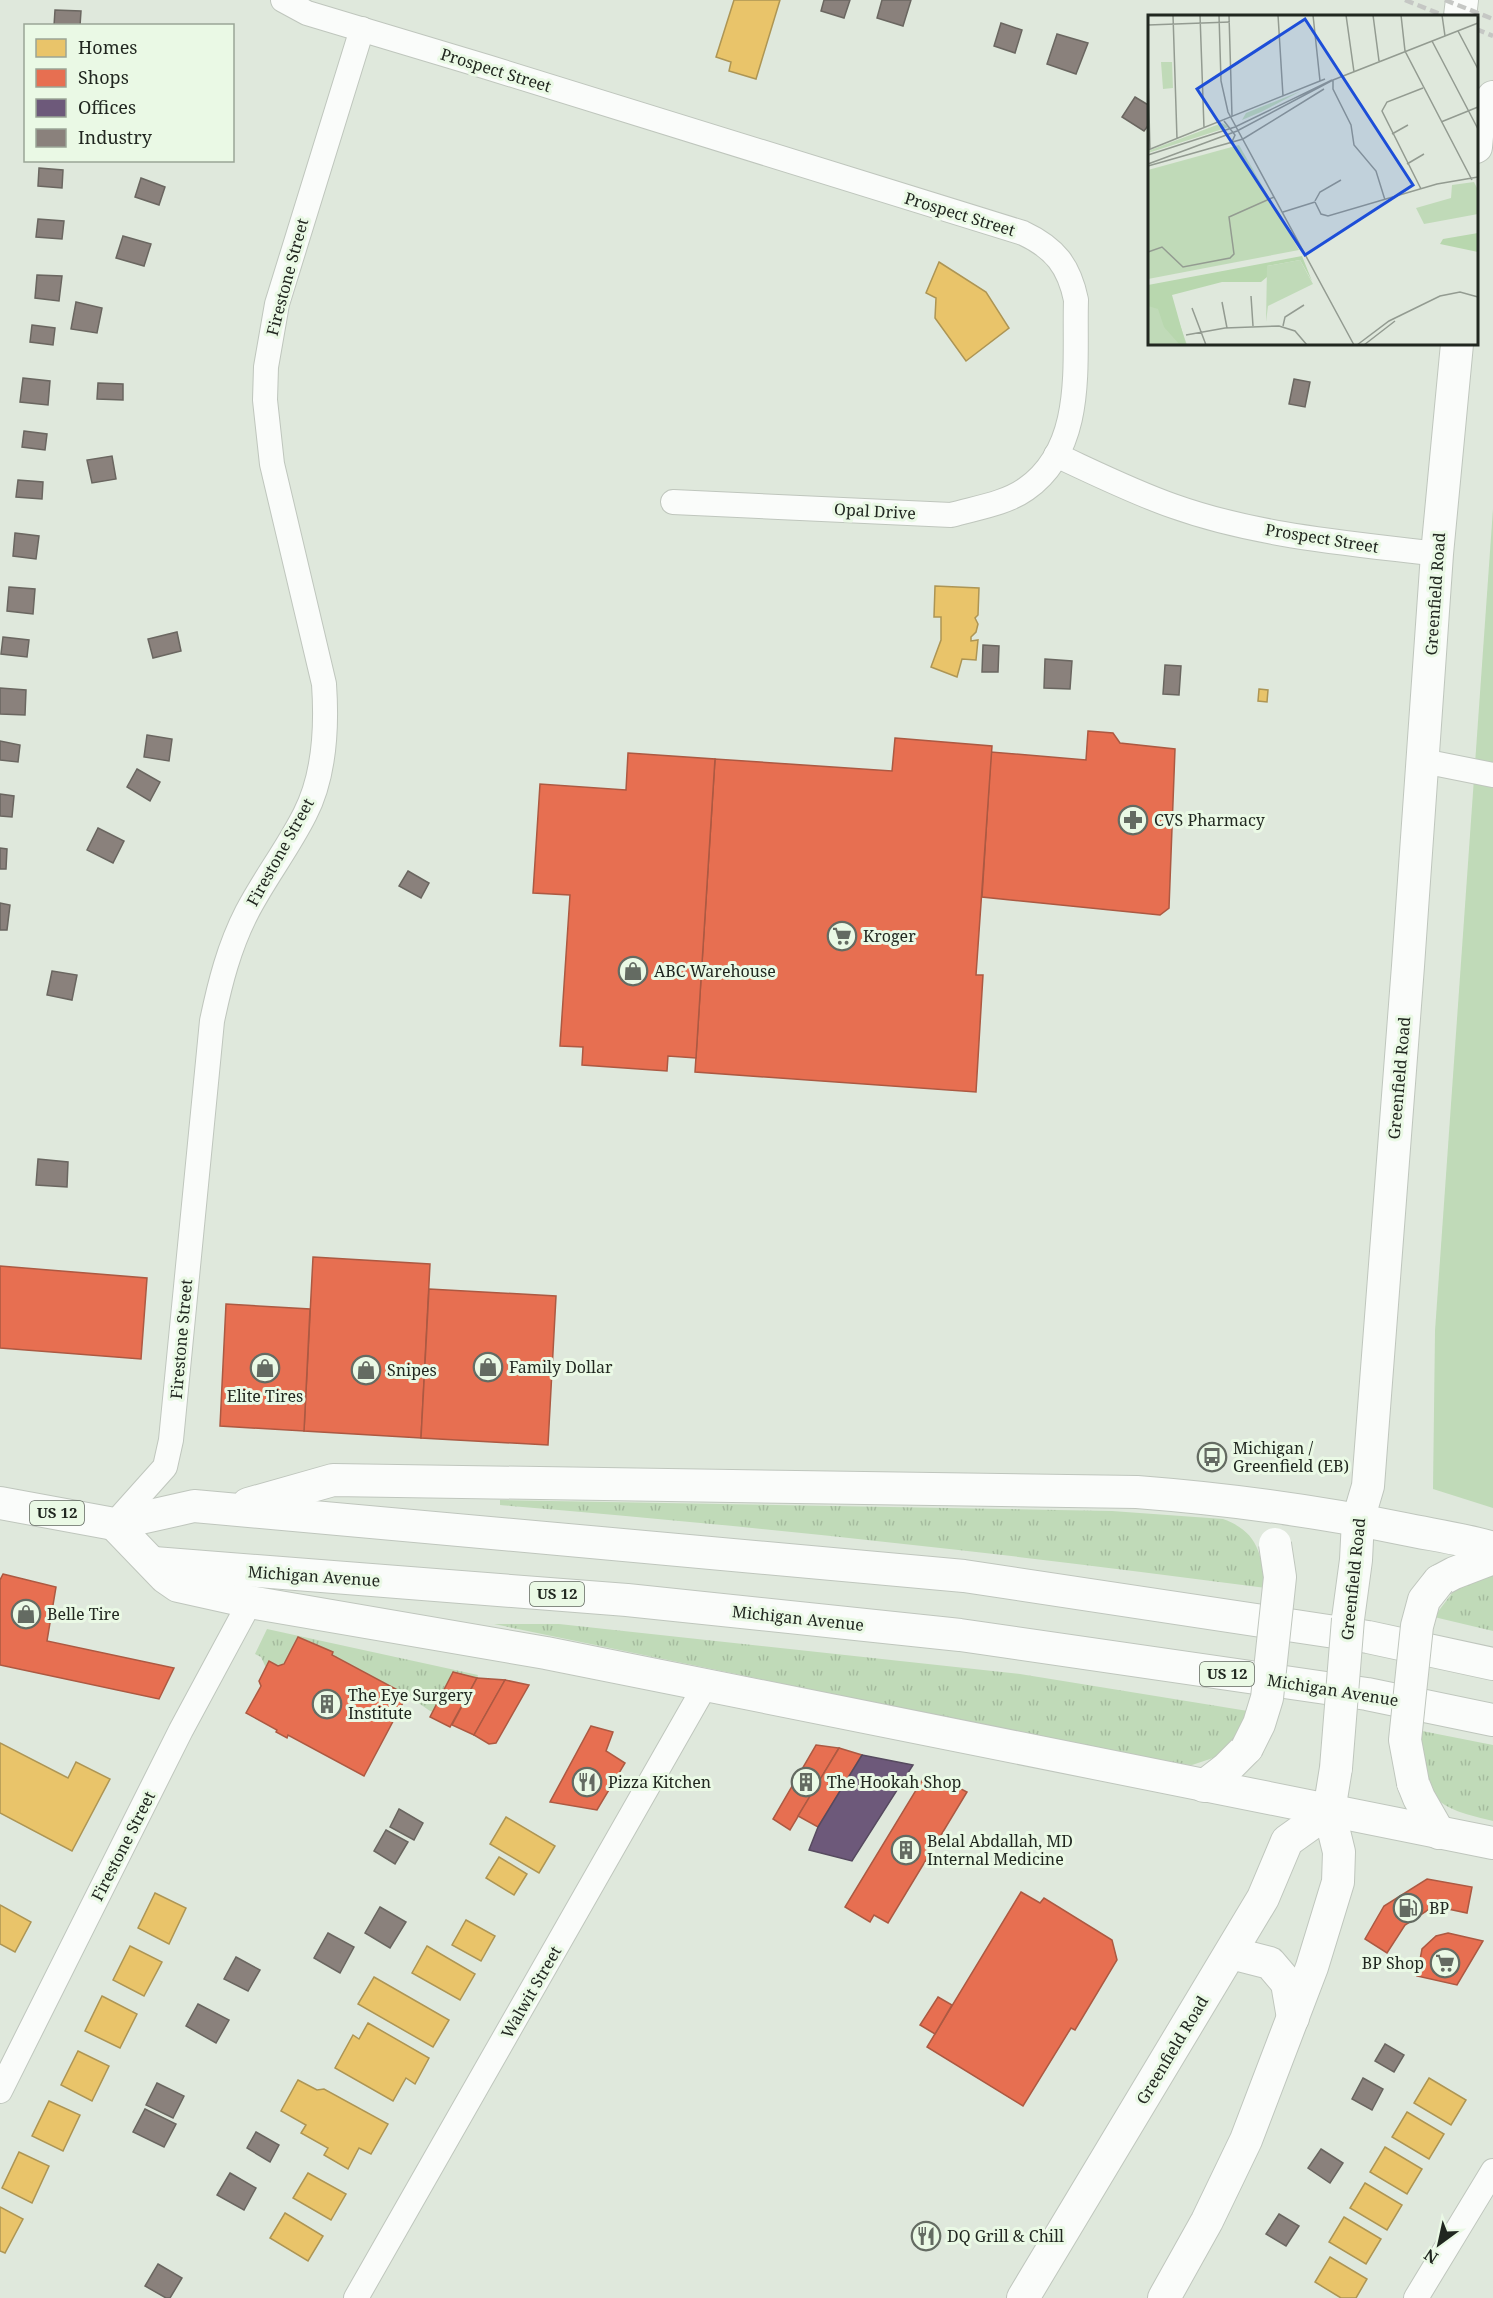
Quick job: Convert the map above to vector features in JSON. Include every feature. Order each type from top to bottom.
[{"type":"main road","points":[[1460,15],[1462,0]]},
{"type":"main road","points":[[1478,136],[1483,107]]},
{"type":"main road","name":"Greenfield Road","points":[[1164,2298],[1207,2221],[1246,2140],[1312,1967],[1338,1882],[1339,1852],[1329,1811],[1336,1768],[1358,1520],[1368,1486],[1424,761],[1437,554],[1457,345]]},
{"type":"main road","points":[[230,1509],[333,1480],[1137,1492],[1257,1505],[1358,1520],[1493,1548]]},
{"type":"main road","name":"US 12","points":[[0,1503],[114,1524],[195,1506],[964,1576],[1368,1637],[1493,1664]]},
{"type":"main road","points":[[1204,1786],[1226,1769],[1247,1748],[1259,1724],[1267,1698],[1280,1577],[1275,1544],[1257,1505]]},
{"type":"main road","points":[[114,1524],[165,1577],[178,1586],[250,1602],[546,1653],[1493,1843]]},
{"type":"main road","points":[[1439,1833],[1413,1783],[1405,1740],[1417,1626],[1424,1600],[1439,1581],[1493,1558]]},
{"type":"main road","name":"Michigan Avenue","points":[[154,1563],[627,1600],[960,1635],[1367,1694],[1493,1720]]},
{"type":"main road","name":"Greenfield Road","points":[[1023,2298],[1263,1898],[1287,1841],[1329,1811]]},
{"type":"main road","points":[[1231,1953],[1270,1963],[1287,1983],[1293,2018]]},
{"type":"street","name":"Prospect Street","points":[[283,0],[307,13],[1012,230],[1042,242],[1056,254],[1066,269],[1076,300],[1072,412],[1066,434],[1056,455],[1130,490],[1206,517],[1301,538],[1437,554]]},
{"type":"street","name":"Firestone Street","points":[[114,1524],[165,1467],[171,1440],[212,1021],[223,972],[247,912],[306,813],[322,759],[326,712],[324,684],[272,464],[265,400],[266,367],[277,304],[362,29]]},
{"type":"street","name":"Opal Drive","points":[[673,502],[951,515],[993,504],[1025,490],[1042,474],[1056,455]]},
{"type":"street","points":[[1424,761],[1493,775]]},
{"type":"street","name":"Firestone Street","points":[[0,2091],[180,1730],[250,1602]]},
{"type":"street","name":"Walwit Street","points":[[356,2298],[705,1686]]},
{"type":"street","points":[[1416,2298],[1493,2171]]},
{"type":"green space","points":[[1493,509],[1493,1508],[1433,1489],[1435,1331]]},
{"type":"green space","points":[[500,1500],[1112,1511],[1223,1519],[1244,1531],[1256,1546],[1260,1555],[1266,1588],[883,1542],[500,1505]]},
{"type":"green space","points":[[1493,1574],[1493,1631],[1434,1617],[1459,1584]]},
{"type":"green space","points":[[494,1624],[559,1624],[1020,1674],[1254,1712],[1225,1754],[1192,1765],[1171,1764]]},
{"type":"green space","points":[[267,1629],[478,1675],[477,1678],[453,1673],[433,1712],[407,1695],[332,1655],[333,1652],[299,1637],[284,1664],[278,1666],[269,1661],[266,1668],[261,1657],[255,1654]]},
{"type":"green space","points":[[1417,1730],[1493,1745],[1493,1821],[1458,1811],[1441,1803],[1435,1797],[1426,1778]]},
{"type":"building: Homes","points":[[734,0],[780,0],[756,79],[729,71],[731,62],[716,57]]},
{"type":"building: Homes","points":[[939,262],[986,292],[1009,328],[966,361],[935,318],[936,298],[926,293]]},
{"type":"building: Homes","points":[[935,586],[979,588],[978,615],[975,618],[978,624],[976,632],[971,637],[971,641],[978,640],[976,660],[962,659],[957,677],[931,667],[941,640],[941,617],[934,617]]},
{"type":"building: Homes","points":[[1259,689],[1268,690],[1267,702],[1258,701]]},
{"type":"building: Homes","points":[[0,1743],[68,1778],[76,1762],[110,1779],[72,1851],[0,1813]]},
{"type":"building: Homes","points":[[506,1817],[555,1846],[539,1873],[490,1844]]},
{"type":"building: Homes","points":[[499,1857],[527,1874],[514,1895],[486,1878]]},
{"type":"building: Homes","points":[[155,1893],[186,1908],[169,1944],[138,1928]]},
{"type":"building: Homes","points":[[0,1905],[31,1922],[15,1952],[0,1944]]},
{"type":"building: Homes","points":[[466,1920],[495,1936],[481,1961],[452,1945]]},
{"type":"building: Homes","points":[[130,1946],[162,1962],[144,1996],[113,1980]]},
{"type":"building: Homes","points":[[427,1946],[475,1974],[460,2000],[412,1973]]},
{"type":"building: Homes","points":[[374,1977],[449,2020],[433,2047],[358,2004]]},
{"type":"building: Homes","points":[[102,1996],[137,2014],[120,2048],[85,2031]]},
{"type":"building: Homes","points":[[368,2023],[429,2058],[415,2084],[406,2078],[393,2101],[335,2068],[353,2035],[359,2039]]},
{"type":"building: Homes","points":[[78,2051],[109,2066],[92,2101],[61,2085]]},
{"type":"building: Homes","points":[[1429,2078],[1466,2100],[1451,2125],[1414,2103]]},
{"type":"building: Homes","points":[[298,2080],[317,2090],[324,2089],[388,2124],[371,2154],[359,2148],[348,2169],[324,2155],[328,2148],[301,2133],[306,2125],[281,2111]]},
{"type":"building: Homes","points":[[49,2101],[80,2115],[63,2151],[32,2136]]},
{"type":"building: Homes","points":[[1407,2112],[1444,2134],[1429,2159],[1392,2137]]},
{"type":"building: Homes","points":[[1385,2147],[1422,2169],[1407,2194],[1370,2172]]},
{"type":"building: Homes","points":[[19,2152],[49,2166],[32,2203],[2,2188]]},
{"type":"building: Homes","points":[[308,2173],[346,2194],[331,2220],[293,2198]]},
{"type":"building: Homes","points":[[1365,2183],[1402,2205],[1387,2230],[1350,2208]]},
{"type":"building: Homes","points":[[0,2207],[23,2219],[5,2253],[0,2251]]},
{"type":"building: Homes","points":[[285,2213],[323,2236],[308,2261],[270,2238]]},
{"type":"building: Homes","points":[[1344,2217],[1381,2239],[1366,2264],[1329,2242]]},
{"type":"building: Homes","points":[[1330,2257],[1367,2279],[1356,2298],[1341,2298],[1315,2282]]},
{"type":"building: Shops","name":"CVS Pharmacy","points":[[1088,731],[1113,733],[1120,743],[1175,749],[1169,908],[1160,915],[982,897],[991,752],[1086,760]]},
{"type":"building: Shops","name":"Kroger","points":[[895,738],[992,746],[976,975],[983,975],[976,1092],[695,1072],[715,759],[892,771]]},
{"type":"building: Shops","name":"ABC Warehouse","points":[[628,753],[715,759],[696,1058],[668,1056],[667,1071],[582,1065],[583,1047],[560,1046],[570,895],[533,893],[540,784],[626,790]]},
{"type":"building: Shops","name":"Snipes","points":[[313,1257],[430,1264],[421,1438],[304,1431]]},
{"type":"building: Shops","points":[[0,1266],[147,1278],[141,1359],[0,1348]]},
{"type":"building: Shops","points":[[429,1289],[556,1296],[548,1445],[421,1438]]},
{"type":"building: Shops","name":"Elite Tires","points":[[226,1304],[310,1309],[304,1431],[220,1426]]},
{"type":"building: Shops","name":"Belle Tire","points":[[3,1574],[56,1587],[47,1641],[174,1668],[159,1699],[0,1665],[0,1580]]},
{"type":"building: Shops","name":"The Eye Surgery Institute","points":[[298,1637],[333,1652],[332,1655],[407,1695],[364,1776],[288,1735],[287,1738],[246,1713],[261,1686],[259,1681],[269,1661],[278,1666],[284,1664]]},
{"type":"building: Shops","points":[[453,1672],[477,1678],[450,1727],[430,1717]]},
{"type":"building: Shops","points":[[477,1678],[505,1680],[474,1735],[452,1725]]},
{"type":"building: Shops","points":[[505,1680],[529,1685],[496,1743],[489,1744],[474,1735]]},
{"type":"building: Shops","name":"Pizza Kitchen","points":[[591,1726],[613,1732],[606,1751],[625,1763],[597,1810],[550,1802]]},
{"type":"building: Shops","name":"The Hookah Shop","points":[[816,1745],[839,1748],[790,1830],[773,1819]]},
{"type":"building: Shops","points":[[839,1748],[862,1755],[818,1827],[798,1816]]},
{"type":"building: Shops","name":"Belal Abdallah, MD Internal Medicine","points":[[924,1777],[943,1787],[946,1781],[967,1792],[888,1923],[874,1915],[870,1922],[845,1907]]},
{"type":"building: Shops","points":[[1427,1879],[1472,1887],[1467,1913],[1434,1906],[1405,1925],[1387,1953],[1365,1939],[1384,1906]]},
{"type":"building: Shops","points":[[1021,1892],[1040,1903],[1044,1898],[1112,1940],[1117,1960],[1075,2030],[1071,2028],[1023,2106],[927,2047]]},
{"type":"building: Shops","name":"BP Shop","points":[[1448,1933],[1483,1941],[1457,1985],[1417,1976],[1422,1949],[1436,1936]]},
{"type":"building: Shops","points":[[938,1997],[952,2005],[935,2034],[920,2025]]},
{"type":"building: Offices","points":[[862,1755],[913,1765],[852,1861],[809,1850],[818,1827]]},
{"type":"building: Industry","points":[[824,0],[850,0],[844,18],[821,11]]},
{"type":"building: Industry","points":[[882,0],[911,0],[903,26],[877,18]]},
{"type":"building: Industry","points":[[55,10],[81,11],[80,24],[54,24]]},
{"type":"building: Industry","points":[[1001,23],[1022,30],[1015,53],[994,46]]},
{"type":"building: Industry","points":[[1057,34],[1088,43],[1076,74],[1047,64]]},
{"type":"building: Industry","points":[[1135,97],[1148,105],[1148,126],[1144,131],[1122,117]]},
{"type":"building: Industry","points":[[39,168],[63,170],[62,188],[38,186]]},
{"type":"building: Industry","points":[[141,178],[165,187],[159,205],[135,197]]},
{"type":"building: Industry","points":[[38,219],[64,221],[62,239],[36,237]]},
{"type":"building: Industry","points":[[123,236],[151,244],[144,266],[116,258]]},
{"type":"building: Industry","points":[[37,275],[62,276],[59,301],[35,298]]},
{"type":"building: Industry","points":[[76,302],[102,308],[97,333],[71,329]]},
{"type":"building: Industry","points":[[32,325],[55,328],[53,345],[30,342]]},
{"type":"building: Industry","points":[[23,378],[50,381],[48,405],[20,402]]},
{"type":"building: Industry","points":[[1294,379],[1310,382],[1305,407],[1289,404]]},
{"type":"building: Industry","points":[[98,383],[123,384],[123,400],[97,399]]},
{"type":"building: Industry","points":[[24,431],[47,434],[45,450],[22,447]]},
{"type":"building: Industry","points":[[112,456],[116,479],[92,483],[87,460]]},
{"type":"building: Industry","points":[[18,480],[43,482],[42,499],[16,497]]},
{"type":"building: Industry","points":[[15,533],[39,536],[36,559],[13,556]]},
{"type":"building: Industry","points":[[9,587],[35,589],[33,614],[7,611]]},
{"type":"building: Industry","points":[[177,632],[181,651],[153,658],[148,639]]},
{"type":"building: Industry","points":[[3,637],[29,640],[27,657],[1,654]]},
{"type":"building: Industry","points":[[983,645],[999,646],[998,672],[982,672]]},
{"type":"building: Industry","points":[[1045,659],[1072,661],[1070,689],[1044,688]]},
{"type":"building: Industry","points":[[1165,665],[1181,666],[1179,695],[1163,694]]},
{"type":"building: Industry","points":[[0,688],[26,690],[25,715],[0,714]]},
{"type":"building: Industry","points":[[147,735],[172,739],[169,761],[144,757]]},
{"type":"building: Industry","points":[[0,741],[20,745],[18,762],[0,760]]},
{"type":"building: Industry","points":[[137,769],[160,782],[150,801],[127,787]]},
{"type":"building: Industry","points":[[0,794],[14,796],[12,817],[0,816]]},
{"type":"building: Industry","points":[[98,828],[124,841],[113,863],[87,850]]},
{"type":"building: Industry","points":[[0,848],[7,849],[6,869],[0,869]]},
{"type":"building: Industry","points":[[408,871],[429,883],[421,898],[399,886]]},
{"type":"building: Industry","points":[[0,903],[10,905],[7,930],[0,930]]},
{"type":"building: Industry","points":[[52,971],[77,975],[72,1000],[47,995]]},
{"type":"building: Industry","points":[[38,1159],[68,1162],[67,1187],[36,1185]]},
{"type":"building: Industry","points":[[399,1809],[423,1823],[414,1840],[390,1827]]},
{"type":"building: Industry","points":[[386,1830],[408,1842],[395,1864],[374,1851]]},
{"type":"building: Industry","points":[[380,1907],[406,1922],[390,1948],[365,1933]]},
{"type":"building: Industry","points":[[328,1933],[354,1947],[340,1973],[314,1958]]},
{"type":"building: Industry","points":[[236,1957],[260,1970],[248,1991],[224,1979]]},
{"type":"building: Industry","points":[[198,2004],[229,2020],[216,2043],[186,2026]]},
{"type":"building: Industry","points":[[1385,2044],[1404,2055],[1394,2072],[1375,2061]]},
{"type":"building: Industry","points":[[1363,2078],[1383,2089],[1372,2110],[1352,2099]]},
{"type":"building: Industry","points":[[157,2083],[184,2096],[173,2118],[146,2105]]},
{"type":"building: Industry","points":[[145,2109],[176,2124],[164,2147],[133,2132]]},
{"type":"building: Industry","points":[[256,2132],[279,2145],[270,2162],[247,2148]]},
{"type":"building: Industry","points":[[1321,2149],[1343,2163],[1330,2183],[1308,2168]]},
{"type":"building: Industry","points":[[230,2173],[256,2188],[244,2210],[217,2195]]},
{"type":"building: Industry","points":[[1279,2214],[1299,2226],[1286,2246],[1266,2234]]},
{"type":"building: Industry","points":[[158,2264],[182,2278],[170,2298],[145,2286]]},
{"type":"railway","points":[[1405,0],[1442,15]]},
{"type":"railway","points":[[1445,0],[1493,19]]},
{"type":"railway","points":[[1478,30],[1493,36]]},
{"type":"place","name":"CVS Pharmacy","points":[[1133,820]]},
{"type":"place","name":"Kroger","points":[[842,936]]},
{"type":"place","name":"ABC Warehouse","points":[[633,971]]},
{"type":"place","name":"Family Dollar","points":[[488,1367]]},
{"type":"place","name":"Elite Tires","points":[[265,1368]]},
{"type":"place","name":"Snipes","points":[[366,1370]]},
{"type":"place","name":"Michigan / Greenfield (EB)","points":[[1212,1457]]},
{"type":"place","name":"Belle Tire","points":[[26,1614]]},
{"type":"place","name":"The Eye Surgery Institute","points":[[327,1704]]},
{"type":"place","name":"Pizza Kitchen","points":[[587,1782]]},
{"type":"place","name":"The Hookah Shop","points":[[806,1782]]},
{"type":"place","name":"Belal Abdallah, MD Internal Medicine","points":[[906,1850]]},
{"type":"place","name":"BP","points":[[1408,1908]]},
{"type":"place","name":"BP Shop","points":[[1445,1963]]},
{"type":"place","name":"DQ Grill & Chill","points":[[926,2236]]}]
